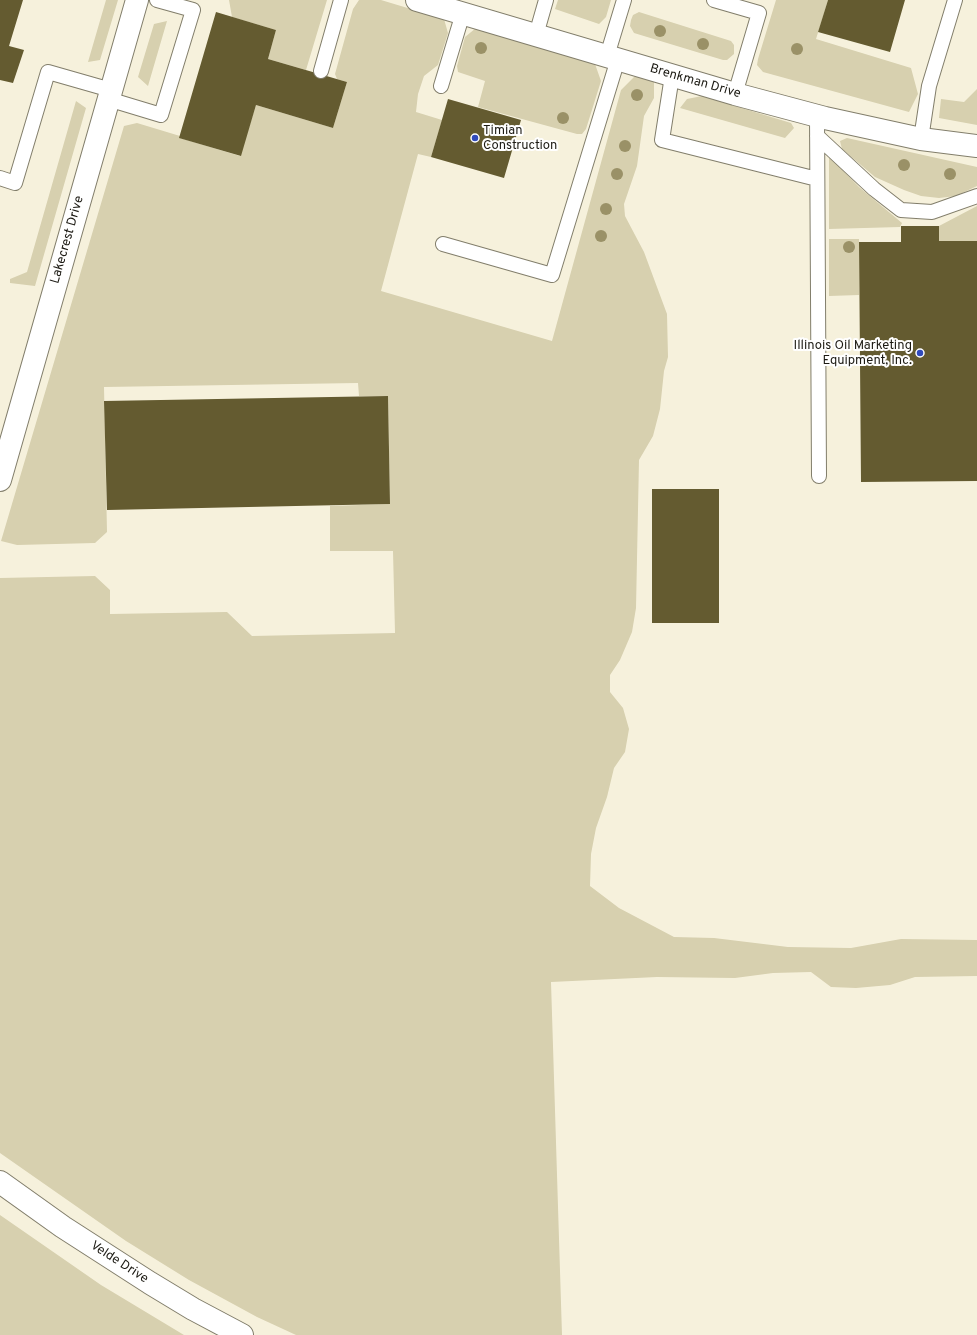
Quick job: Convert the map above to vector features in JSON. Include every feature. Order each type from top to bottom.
[{"type":"street","name":"Lakecrest Drive","points":[[0,480],[137,0]]},
{"type":"street","name":"Brenkman Drive","points":[[417,0],[443,4],[463,13],[735,94],[817,126],[977,146]]},
{"type":"street","name":"Velde Drive","points":[[0,1182],[63,1227],[150,1283],[193,1309],[242,1335]]},
{"type":"lane","points":[[0,178],[15,183],[48,72],[161,115],[193,10],[157,0]]},
{"type":"lane","points":[[321,71],[341,0]]},
{"type":"lane","points":[[536,35],[546,0]]},
{"type":"lane","points":[[443,244],[552,275],[612,57],[624,0]]},
{"type":"lane","points":[[714,0],[759,13],[735,94]]},
{"type":"lane","points":[[921,139],[929,86],[955,0]]},
{"type":"lane","points":[[441,86],[463,13]]},
{"type":"lane","points":[[672,76],[662,140],[817,179]]},
{"type":"lane","points":[[817,126],[819,476]]},
{"type":"lane","points":[[817,126],[874,189],[901,210],[932,212],[977,196]]},
{"type":"shaded area","points":[[106,0],[118,0],[100,60],[88,62]]},
{"type":"shaded area","points":[[229,0],[327,0],[306,70],[268,59],[276,30],[232,17]]},
{"type":"shaded area","points":[[359,0],[381,0],[444,19],[448,33],[438,65],[424,76],[418,94],[416,112],[442,120],[431,157],[418,154],[381,291],[552,341],[621,90],[634,77],[643,76],[654,79],[654,98],[644,116],[637,166],[624,204],[625,216],[644,252],[667,314],[668,357],[664,371],[660,409],[653,436],[639,460],[636,608],[632,632],[620,660],[610,675],[610,692],[623,708],[629,729],[625,752],[614,768],[607,797],[596,828],[591,854],[590,886],[619,908],[674,937],[714,938],[788,947],[851,948],[901,939],[977,940],[977,976],[915,977],[890,985],[856,988],[831,987],[811,972],[773,973],[735,978],[657,977],[551,982],[562,1335],[296,1335],[257,1317],[189,1280],[126,1241],[0,1153],[0,578],[95,576],[110,590],[110,614],[227,612],[252,636],[395,633],[393,551],[330,551],[330,506],[390,504],[388,396],[359,396],[358,383],[104,387],[107,532],[95,543],[17,545],[1,541],[124,126],[137,123],[240,156],[256,105],[333,128],[347,82],[337,79],[335,74],[353,9]]},
{"type":"shaded area","points":[[558,0],[611,0],[606,17],[599,24],[555,9]]},
{"type":"shaded area","points":[[776,0],[828,0],[816,39],[911,68],[918,94],[909,112],[763,72],[757,65],[758,59]]},
{"type":"shaded area","points":[[639,12],[731,41],[734,45],[734,54],[727,60],[723,60],[634,33],[630,26],[631,20],[633,15]]},
{"type":"shaded area","points":[[167,21],[148,86],[138,77],[154,24]]},
{"type":"shaded area","points":[[476,28],[595,64],[601,81],[586,129],[582,134],[577,134],[478,107],[485,81],[458,72],[457,66],[465,37]]},
{"type":"shaded area","points":[[977,89],[977,125],[939,118],[941,99],[964,102]]},
{"type":"shaded area","points":[[702,96],[791,123],[794,128],[785,138],[680,108],[687,99]]},
{"type":"shaded area","points":[[76,101],[86,108],[35,286],[10,283],[10,279],[27,272]]},
{"type":"shaded area","points":[[847,138],[977,167],[977,186],[956,196],[939,198],[921,196],[904,190],[875,177],[842,149],[840,141]]},
{"type":"shaded area","points":[[829,156],[859,187],[902,223],[900,227],[829,229]]},
{"type":"shaded area","points":[[977,206],[977,241],[939,241],[939,226]]},
{"type":"shaded area","points":[[829,239],[859,239],[859,295],[829,296]]},
{"type":"shaded area","points":[[0,1215],[101,1285],[184,1335],[0,1335]]},
{"type":"building","points":[[0,0],[23,0],[9,46],[24,50],[13,83],[0,80]]},
{"type":"building","points":[[828,0],[905,0],[890,52],[818,32]]},
{"type":"building","points":[[216,12],[276,30],[268,59],[347,82],[333,128],[256,105],[241,156],[179,138]]},
{"type":"building","points":[[448,99],[521,120],[504,178],[431,157]]},
{"type":"building","points":[[901,226],[939,226],[939,241],[977,241],[977,481],[861,482],[859,242],[901,242]]},
{"type":"building","points":[[388,396],[390,504],[107,510],[104,401]]},
{"type":"building","points":[[652,489],[719,489],[719,623],[652,623]]},
{"type":"place","name":"Timian Construction","points":[[475,138]]},
{"type":"place","name":"Illinois Oil Marketing Equipment, Inc.","points":[[920,353]]}]
